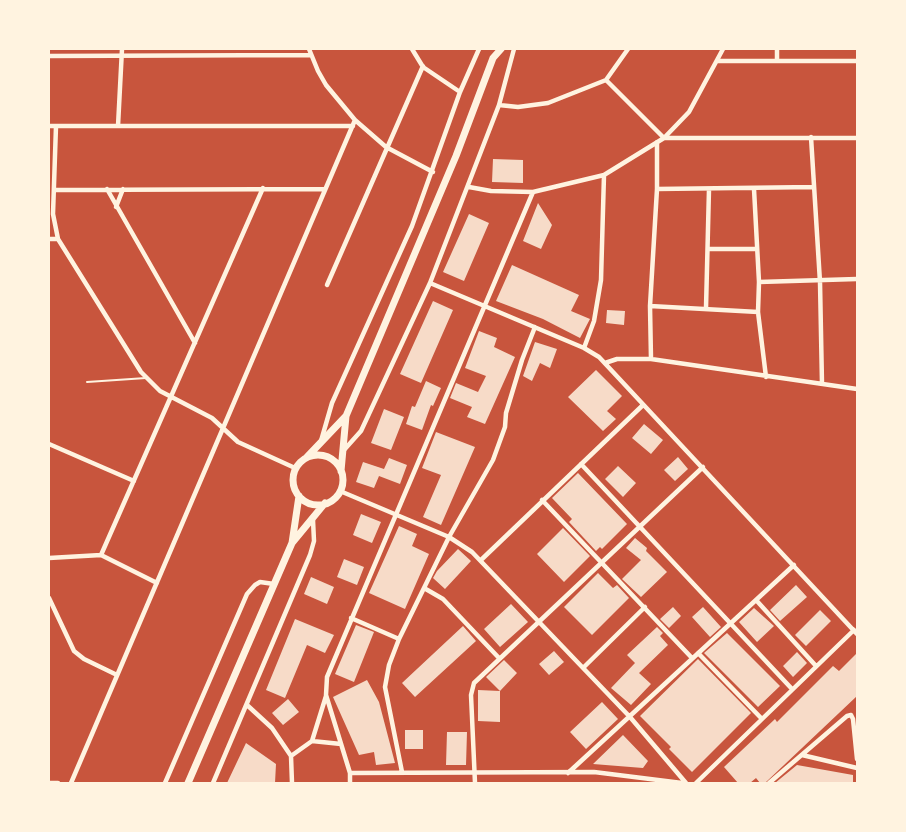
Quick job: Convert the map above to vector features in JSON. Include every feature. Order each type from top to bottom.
[{"type":"main road","points":[[188,783],[292,544],[325,504],[334,499],[340,491],[346,416],[456,156],[493,58],[493,49]]},
{"type":"main road","points":[[493,58],[502,49]]},
{"type":"main road","points":[[292,544],[298,496],[293,483],[295,468],[307,457],[320,440],[346,416]]},
{"type":"main road","points":[[307,457],[323,455],[337,464],[341,471]]},
{"type":"main road","points":[[298,496],[310,504],[325,504]]},
{"type":"street","points":[[118,126],[122,49]]},
{"type":"street","points":[[309,49],[310,55],[326,85],[355,120],[386,147],[433,172]]},
{"type":"street","points":[[412,49],[422,66],[460,92]]},
{"type":"street","points":[[320,440],[332,403],[412,226],[433,172],[460,92],[479,49]]},
{"type":"street","points":[[344,450],[361,431],[430,283],[469,187],[499,105],[514,49]]},
{"type":"street","points":[[499,105],[518,107],[548,103],[606,80],[628,49]]},
{"type":"street","points":[[469,187],[491,191],[533,192],[604,175],[664,138],[689,112],[723,49]]},
{"type":"street","points":[[777,49],[777,61]]},
{"type":"street","points":[[49,56],[310,55]]},
{"type":"street","points":[[718,61],[857,61]]},
{"type":"street","points":[[327,285],[422,66]]},
{"type":"street","points":[[606,80],[664,138],[857,138]]},
{"type":"street","points":[[71,783],[355,120]]},
{"type":"street","points":[[49,126],[353,126]]},
{"type":"street","points":[[56,126],[53,214],[58,240],[146,378],[171,398],[207,415],[238,442],[295,468]]},
{"type":"street","points":[[811,137],[820,282],[822,384]]},
{"type":"street","points":[[651,359],[650,306],[657,189],[657,142]]},
{"type":"street","points":[[584,348],[594,321],[602,280],[604,175]]},
{"type":"street","points":[[657,189],[814,187]]},
{"type":"street","points":[[101,555],[263,188]]},
{"type":"street","points":[[107,189],[195,344]]},
{"type":"street","points":[[116,207],[123,189]]},
{"type":"street","points":[[54,190],[324,189]]},
{"type":"street","points":[[706,308],[710,189]]},
{"type":"street","points":[[754,189],[759,282],[758,312],[766,377]]},
{"type":"street","points":[[291,756],[312,741],[326,695],[327,677],[486,307],[533,192]]},
{"type":"street","points":[[49,239],[58,240]]},
{"type":"street","points":[[708,249],[757,249]]},
{"type":"street","points":[[759,282],[820,282],[857,279]]},
{"type":"street","points":[[430,283],[584,348],[605,363],[856,632],[816,666],[696,783]]},
{"type":"street","points":[[650,306],[758,312]]},
{"type":"street","points":[[402,772],[385,687],[389,665],[399,639],[449,537],[493,460],[505,427],[514,386],[535,327]]},
{"type":"street","points":[[605,363],[622,358],[651,359],[857,389]]},
{"type":"street","points":[[481,560],[643,405]]},
{"type":"street","points":[[49,444],[134,481]]},
{"type":"street","points":[[581,464],[792,689]]},
{"type":"street","points":[[475,783],[472,689],[478,678],[702,467]]},
{"type":"street","points":[[340,491],[449,537],[481,560],[630,716],[686,783]]},
{"type":"street","points":[[542,500],[602,561],[692,658]]},
{"type":"street","points":[[213,783],[310,555],[314,541],[313,520]]},
{"type":"street","points":[[49,558],[101,555],[156,583]]},
{"type":"street","points":[[568,773],[794,565]]},
{"type":"street","points":[[165,783],[250,589],[260,582],[274,584]]},
{"type":"street","points":[[424,588],[452,607],[500,658]]},
{"type":"street","points":[[49,598],[74,651],[84,659],[117,675]]},
{"type":"street","points":[[756,600],[816,666]]},
{"type":"street","points":[[584,667],[645,608]]},
{"type":"street","points":[[351,618],[399,639]]},
{"type":"street","points":[[698,653],[762,719]]},
{"type":"street","points":[[326,695],[350,773],[350,783]]},
{"type":"street","points":[[247,704],[272,728],[291,756],[292,783]]},
{"type":"street","points":[[769,783],[847,716],[851,715],[857,758]]},
{"type":"street","points":[[312,741],[341,744]]},
{"type":"street","points":[[802,755],[857,768]]},
{"type":"street","points":[[350,773],[594,772],[682,783]]},
{"type":"street","points":[[49,783],[58,783]]},
{"type":"lane","points":[[87,382],[146,378]]},
{"type":"building","points":[[493,159],[523,160],[523,183],[492,182]]},
{"type":"building","points":[[538,203],[552,225],[541,249],[523,241]]},
{"type":"building","points":[[469,214],[489,223],[464,281],[443,272]]},
{"type":"building","points":[[512,265],[579,295],[571,311],[590,319],[580,338],[543,319],[496,301]]},
{"type":"building","points":[[433,301],[453,310],[421,383],[400,374]]},
{"type":"building","points":[[607,310],[625,311],[624,325],[606,323]]},
{"type":"building","points":[[479,331],[497,338],[494,347],[515,357],[485,424],[467,417],[472,407],[450,398],[456,383],[478,392],[486,376],[465,368]]},
{"type":"building","points":[[535,342],[557,349],[550,368],[540,363],[532,381],[523,376]]},
{"type":"building","points":[[596,370],[622,396],[607,411],[616,419],[603,431],[568,397]]},
{"type":"building","points":[[426,381],[441,388],[433,406],[431,405],[422,430],[406,424],[412,406],[415,407]]},
{"type":"building","points":[[384,409],[404,417],[391,450],[371,443]]},
{"type":"building","points":[[644,424],[663,440],[651,454],[632,438]]},
{"type":"building","points":[[436,432],[475,447],[441,525],[423,517],[441,475],[422,468]]},
{"type":"building","points":[[678,457],[688,469],[675,481],[664,470]]},
{"type":"building","points":[[389,458],[407,465],[400,484],[379,476],[374,488],[356,482],[363,462],[384,469]]},
{"type":"building","points":[[618,466],[636,483],[623,497],[605,479]]},
{"type":"building","points":[[578,473],[627,524],[602,549],[600,547],[596,551],[569,522],[572,519],[552,498]]},
{"type":"building","points":[[361,514],[381,522],[372,543],[353,535]]},
{"type":"building","points":[[399,526],[417,534],[412,546],[429,554],[405,609],[369,593]]},
{"type":"building","points":[[563,528],[590,556],[564,582],[537,554]]},
{"type":"building","points":[[635,538],[647,548],[646,551],[667,572],[641,597],[622,579],[641,560],[626,548]]},
{"type":"building","points":[[458,549],[471,561],[445,589],[433,578],[437,571]]},
{"type":"building","points":[[344,559],[364,567],[357,585],[337,577]]},
{"type":"building","points":[[598,573],[613,588],[617,585],[629,598],[592,635],[564,607]]},
{"type":"building","points":[[311,577],[334,587],[327,604],[304,594]]},
{"type":"building","points":[[796,585],[807,597],[780,621],[770,610]]},
{"type":"building","points":[[511,604],[528,622],[500,647],[484,629]]},
{"type":"building","points":[[673,607],[681,616],[669,628],[660,619]]},
{"type":"building","points":[[703,607],[721,627],[710,637],[692,617]]},
{"type":"building","points":[[754,608],[774,626],[757,642],[739,622]]},
{"type":"building","points":[[820,610],[831,621],[806,646],[795,635]]},
{"type":"building","points":[[295,619],[334,635],[325,653],[307,645],[285,698],[266,690]]},
{"type":"building","points":[[356,625],[374,632],[354,682],[335,674]]},
{"type":"building","points":[[463,626],[476,641],[415,697],[402,683]]},
{"type":"building","points":[[657,627],[663,633],[660,636],[668,645],[639,673],[651,684],[631,705],[611,688],[635,663],[627,655]]},
{"type":"building","points":[[727,633],[780,686],[758,707],[704,653]]},
{"type":"building","points":[[554,651],[564,662],[549,675],[539,664]]},
{"type":"building","points":[[797,652],[807,663],[793,677],[783,666]]},
{"type":"building","points":[[857,653],[857,696],[765,783],[760,783],[756,778],[750,783],[738,783],[724,767],[775,719],[777,722],[833,666],[839,671]]},
{"type":"building","points":[[698,659],[751,713],[692,772],[669,749],[671,747],[640,716]]},
{"type":"building","points":[[504,660],[517,673],[500,691],[486,677]]},
{"type":"building","points":[[367,680],[379,702],[395,763],[376,765],[374,752],[359,755],[333,697]]},
{"type":"building","points":[[478,690],[500,691],[500,722],[478,721]]},
{"type":"building","points":[[288,699],[299,712],[283,725],[272,713]]},
{"type":"building","points":[[602,702],[618,719],[586,749],[570,732]]},
{"type":"building","points":[[405,730],[423,730],[423,749],[405,749]]},
{"type":"building","points":[[447,732],[467,732],[466,765],[446,765]]},
{"type":"building","points":[[623,735],[648,761],[643,768],[593,764]]},
{"type":"building","points":[[246,743],[276,764],[275,783],[227,783]]},
{"type":"building","points":[[797,765],[853,775],[853,783],[775,783]]}]
